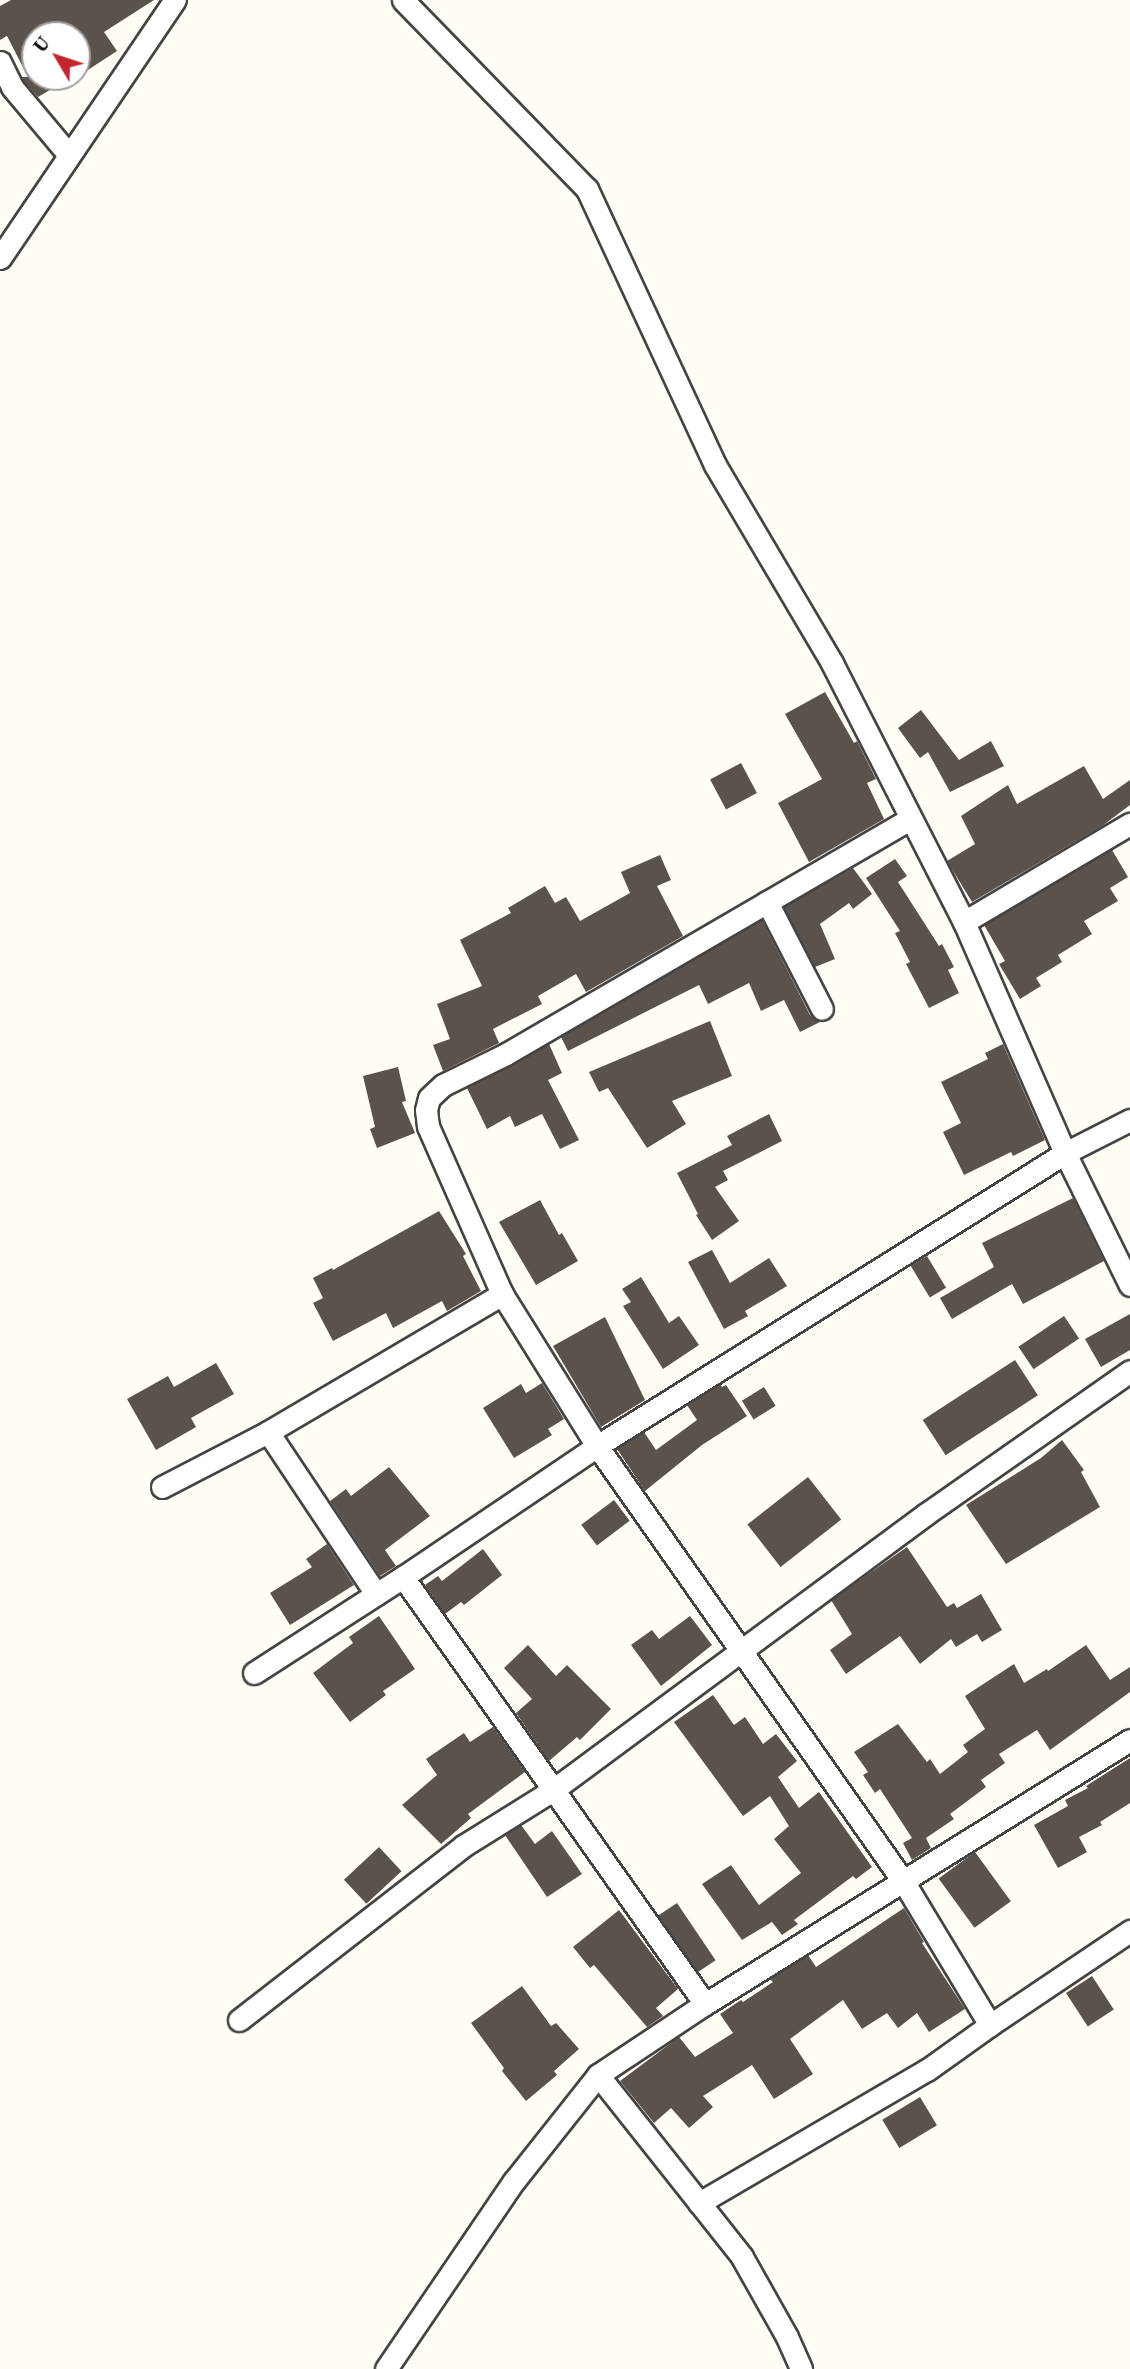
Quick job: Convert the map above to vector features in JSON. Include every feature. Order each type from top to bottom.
[{"type":"street","points":[[0,258],[175,0]]},
{"type":"street","points":[[403,0],[587,189],[715,465],[832,663],[964,922],[1065,1153],[1130,1285]]},
{"type":"street","points":[[0,62],[12,87],[69,155]]},
{"type":"street","points":[[910,819],[506,1054],[443,1084],[429,1098],[426,1110],[428,1126],[502,1294],[597,1446],[903,1881],[990,2025]]},
{"type":"street","points":[[964,922],[1130,824]]},
{"type":"street","points":[[767,902],[821,1009]]},
{"type":"street","points":[[254,1673],[403,1577],[597,1446],[1065,1153],[1130,1120]]},
{"type":"street","points":[[162,1487],[268,1432],[502,1294]]},
{"type":"street","points":[[239,2020],[463,1846],[553,1790],[926,1514],[1130,1371]]},
{"type":"street","points":[[268,1432],[376,1594]]},
{"type":"street","points":[[403,1577],[705,2004]]},
{"type":"street","points":[[386,2369],[514,2180],[598,2075],[705,2004],[1130,1740]]},
{"type":"street","points":[[699,2203],[928,2070],[1130,1931]]},
{"type":"street","points":[[598,2075],[742,2257],[788,2337],[801,2369]]},
{"type":"building","points":[[11,0],[154,0],[104,32],[117,51],[91,68],[91,21],[21,21],[21,63],[7,36],[0,40],[0,6]]},
{"type":"building","points":[[33,91],[48,91],[38,97]]},
{"type":"building","points":[[825,692],[854,743],[857,741],[876,779],[867,783],[884,819],[809,862],[778,803],[822,779],[785,714]]},
{"type":"building","points":[[921,710],[959,760],[991,741],[1004,766],[950,792],[928,752],[920,758],[898,728]]},
{"type":"building","points":[[741,763],[757,793],[726,809],[710,779]]},
{"type":"building","points":[[1084,766],[1103,799],[1130,780],[1130,805],[1102,826],[972,902],[947,861],[975,844],[961,816],[1008,785],[1017,804]]},
{"type":"building","points":[[1112,850],[1128,877],[1110,888],[1118,901],[1084,921],[1092,934],[1058,955],[1062,962],[1036,978],[1041,986],[1020,999],[999,964],[1005,961],[984,925]]},
{"type":"building","points":[[660,855],[671,880],[657,886],[683,936],[586,992],[576,974],[538,996],[542,1004],[493,1029],[499,1043],[443,1071],[433,1045],[450,1039],[437,1004],[482,986],[460,940],[511,913],[508,908],[545,886],[555,903],[566,897],[580,921],[630,893],[621,872]]},
{"type":"building","points":[[895,859],[907,876],[898,882],[939,946],[942,944],[954,967],[948,970],[959,993],[929,1008],[906,964],[910,962],[895,933],[900,931],[866,878]]},
{"type":"building","points":[[853,868],[872,894],[853,909],[849,903],[820,924],[835,959],[815,967],[784,907]]},
{"type":"building","points":[[762,920],[810,1015],[820,1022],[800,1032],[784,1000],[761,1011],[749,983],[708,1004],[699,985],[568,1051],[561,1037]]},
{"type":"building","points":[[710,1021],[732,1076],[672,1101],[686,1124],[647,1148],[608,1088],[599,1092],[589,1072]]},
{"type":"building","points":[[549,1044],[562,1073],[548,1080],[579,1140],[560,1149],[542,1114],[515,1127],[510,1116],[487,1129],[467,1088]]},
{"type":"building","points":[[1003,1044],[1045,1140],[1013,1156],[1011,1152],[964,1175],[943,1132],[961,1123],[941,1082],[988,1059],[985,1053]]},
{"type":"building","points":[[398,1067],[406,1101],[402,1102],[415,1133],[377,1148],[370,1129],[375,1127],[363,1076]]},
{"type":"building","points":[[769,1114],[782,1141],[723,1171],[728,1180],[715,1187],[739,1221],[712,1240],[696,1215],[698,1214],[677,1173],[732,1145],[727,1136]]},
{"type":"building","points":[[1073,1198],[1104,1261],[1023,1304],[1012,1284],[952,1319],[940,1298],[994,1267],[982,1243]]},
{"type":"building","points":[[540,1200],[559,1235],[562,1233],[578,1261],[536,1285],[499,1222]]},
{"type":"building","points":[[439,1211],[466,1254],[463,1256],[481,1291],[447,1311],[442,1301],[393,1328],[386,1313],[333,1341],[313,1303],[323,1298],[313,1278],[332,1268],[333,1270]]},
{"type":"building","points":[[712,1250],[730,1283],[769,1258],[787,1286],[745,1311],[748,1316],[724,1329],[688,1262]]},
{"type":"building","points":[[927,1256],[946,1288],[930,1298],[911,1266]]},
{"type":"building","points":[[641,1277],[669,1323],[679,1316],[699,1345],[663,1369],[623,1306],[631,1302],[622,1289]]},
{"type":"building","points":[[1130,1314],[1130,1350],[1101,1367],[1085,1339]]},
{"type":"building","points":[[1064,1316],[1079,1338],[1034,1369],[1018,1347]]},
{"type":"building","points":[[605,1317],[645,1400],[601,1427],[553,1346]]},
{"type":"building","points":[[1015,1360],[1038,1395],[946,1455],[923,1420]]},
{"type":"building","points":[[216,1363],[234,1394],[191,1418],[196,1427],[156,1450],[127,1399],[168,1376],[174,1387]]},
{"type":"building","points":[[542,1383],[564,1419],[548,1429],[552,1435],[514,1458],[483,1408],[521,1384],[526,1393]]},
{"type":"building","points":[[720,1384],[722,1387],[726,1385],[747,1416],[702,1445],[645,1491],[617,1449],[644,1432],[656,1450],[697,1420],[687,1405]]},
{"type":"building","points":[[764,1387],[776,1406],[754,1419],[742,1401]]},
{"type":"building","points":[[1062,1440],[1084,1470],[1081,1472],[1100,1507],[1006,1564],[966,1505],[1041,1458]]},
{"type":"building","points":[[389,1467],[430,1516],[385,1550],[396,1566],[380,1576],[330,1501],[346,1489],[351,1496]]},
{"type":"building","points":[[808,1477],[841,1520],[781,1567],[747,1524]]},
{"type":"building","points":[[614,1500],[630,1521],[597,1545],[581,1525]]},
{"type":"building","points":[[327,1544],[354,1585],[290,1625],[270,1593],[312,1567],[306,1559]]},
{"type":"building","points":[[907,1547],[947,1607],[954,1603],[957,1608],[981,1594],[1002,1630],[982,1642],[977,1634],[956,1647],[951,1639],[920,1664],[900,1636],[846,1674],[830,1650],[852,1634],[831,1600]]},
{"type":"building","points":[[483,1549],[502,1575],[464,1605],[461,1602],[445,1614],[425,1585],[438,1576],[442,1581]]},
{"type":"building","points":[[379,1616],[415,1669],[383,1691],[386,1695],[350,1722],[313,1673],[353,1643],[349,1637]]},
{"type":"building","points":[[690,1616],[712,1645],[661,1686],[631,1645],[652,1630],[659,1639]]},
{"type":"building","points":[[528,1645],[556,1676],[567,1665],[611,1709],[580,1740],[577,1737],[549,1761],[516,1713],[532,1699],[504,1668]]},
{"type":"building","points":[[1086,1645],[1110,1680],[1130,1667],[1130,1692],[1050,1750],[1037,1730],[999,1754],[1005,1763],[981,1780],[986,1787],[950,1814],[954,1819],[926,1838],[931,1848],[912,1860],[903,1843],[912,1838],[880,1789],[875,1793],[863,1775],[868,1772],[854,1752],[898,1724],[927,1762],[930,1759],[940,1774],[968,1752],[963,1745],[985,1729],[965,1696],[1014,1664],[1024,1683],[1047,1669],[1048,1671]]},
{"type":"building","points":[[713,1695],[734,1725],[745,1717],[763,1744],[776,1734],[797,1761],[778,1777],[799,1808],[819,1792],[872,1867],[856,1879],[853,1876],[794,1920],[798,1924],[782,1935],[772,1922],[742,1940],[702,1884],[731,1865],[759,1905],[801,1873],[774,1839],[789,1826],[770,1796],[743,1816],[674,1722]]},
{"type":"building","points":[[493,1727],[525,1772],[468,1814],[471,1818],[441,1844],[402,1805],[437,1775],[426,1759],[464,1733],[470,1742]]},
{"type":"building","points":[[1130,1758],[1130,1803],[1100,1822],[1102,1825],[1079,1837],[1087,1852],[1058,1868],[1034,1825],[1068,1806],[1065,1800],[1088,1788],[1086,1786]]},
{"type":"building","points":[[521,1825],[535,1844],[552,1831],[582,1874],[547,1897],[505,1835]]},
{"type":"building","points":[[379,1847],[402,1871],[366,1904],[344,1880]]},
{"type":"building","points":[[975,1852],[1011,1901],[974,1928],[939,1878]]},
{"type":"building","points":[[677,1903],[716,1960],[697,1973],[658,1916]]},
{"type":"building","points":[[904,1908],[924,1942],[922,1943],[965,2009],[929,2032],[917,2013],[898,2028],[887,2013],[862,2029],[843,2000],[790,2039],[813,2074],[774,2099],[752,2065],[703,2096],[713,2107],[689,2128],[671,2108],[654,2123],[620,2081],[679,2037],[695,2057],[733,2033],[720,2014],[773,1982],[770,1979],[808,1955],[816,1967]]},
{"type":"building","points":[[619,1910],[678,1989],[656,2008],[663,2016],[647,2027],[594,1965],[590,1968],[573,1947]]},
{"type":"building","points":[[1092,1976],[1114,2010],[1088,2026],[1066,1993]]},
{"type":"building","points":[[522,1986],[551,2026],[556,2023],[579,2049],[554,2071],[557,2075],[526,2101],[502,2071],[504,2068],[471,2023]]},
{"type":"building","points":[[920,2097],[937,2125],[899,2148],[882,2120]]}]
